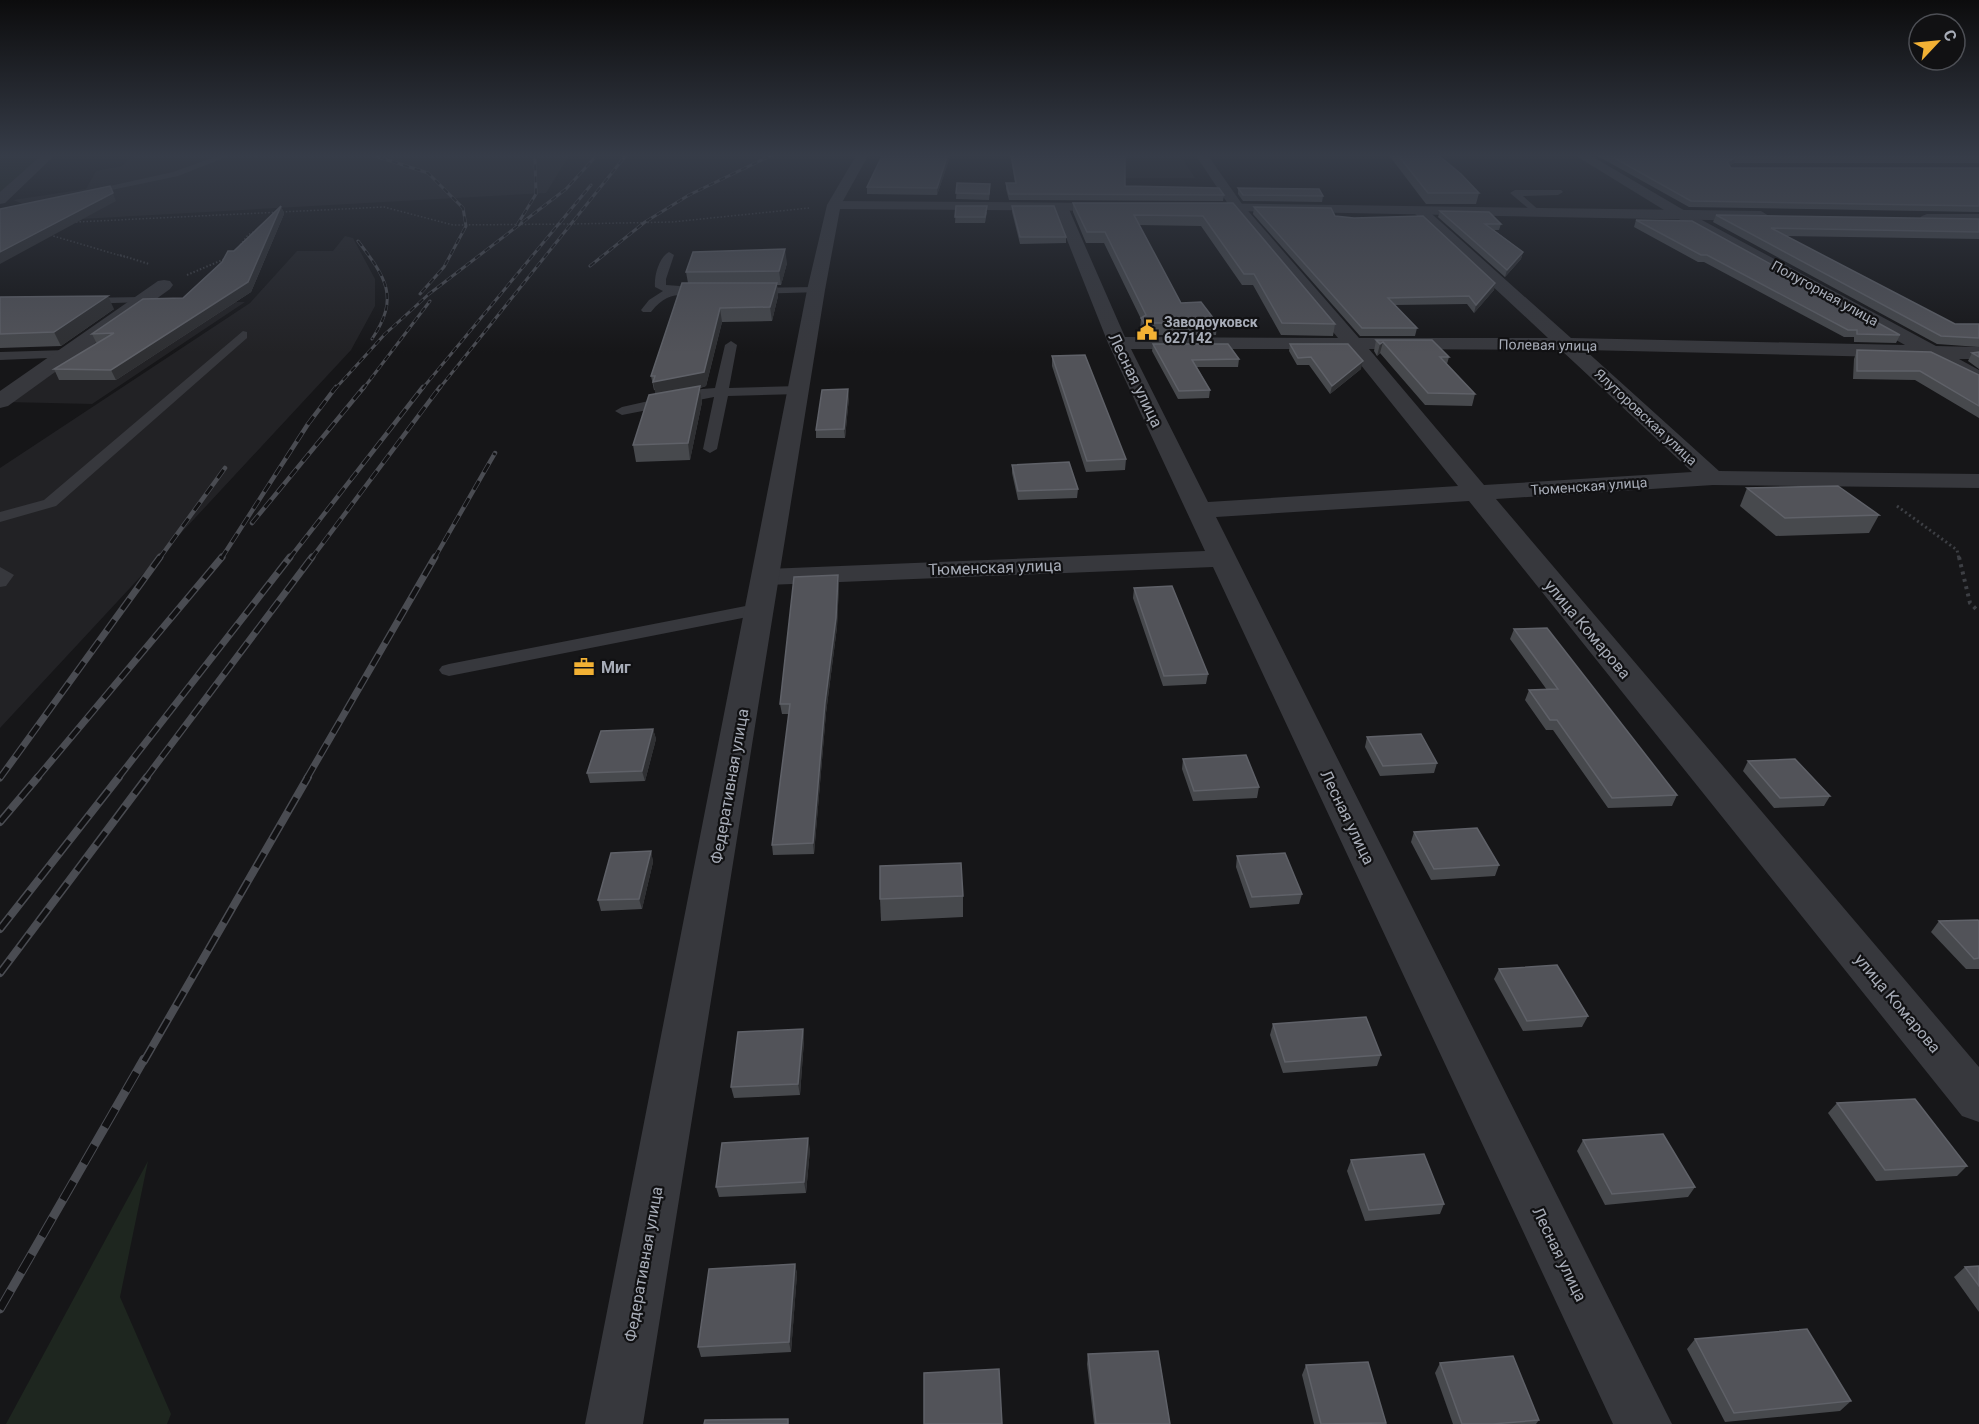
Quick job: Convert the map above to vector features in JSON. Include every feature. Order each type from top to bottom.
[{"type":"street","name":"Федеративная улица","points":[[614,1424],[764,593],[816,290],[831,220]]},
{"type":"street","name":"Лесная улица","points":[[1067,220],[1118,343],[1642,1424]]},
{"type":"street","name":"улица Комарова","points":[[1248,220],[1353,343],[1474,493],[1979,1101]]},
{"type":"street","name":"Ялуторовская улица","points":[[1431,220],[1713,478]]},
{"type":"street","name":"Полугорная улица","points":[[1692,220],[1979,378]]},
{"type":"street","points":[[0,401],[164,285]]},
{"type":"street","name":"Полевая улица","points":[[1118,343],[1567,344],[1979,353]]},
{"type":"street","name":"Тюменская улица","points":[[1200,510],[1713,478],[1979,480]]},
{"type":"street","name":"Тюменская улица","points":[[764,593],[1223,558]]},
{"type":"lane","points":[[669,255],[660,279],[661,287],[676,291],[816,290]]},
{"type":"lane","points":[[647,310],[655,298],[676,291]]},
{"type":"lane","points":[[64,301],[141,300]]},
{"type":"lane","points":[[0,517],[50,503],[243,335]]},
{"type":"lane","points":[[710,449],[731,345]]},
{"type":"lane","points":[[0,356],[68,354]]},
{"type":"lane","points":[[622,411],[694,394],[799,390]]},
{"type":"lane","points":[[0,572],[5,575],[0,582]]},
{"type":"lane","points":[[449,670],[764,593]]},
{"type":"path","points":[[76,222],[108,220]]},
{"type":"path","points":[[436,220],[466,226],[683,220]]},
{"type":"path","points":[[238,249],[248,235],[264,226]]},
{"type":"path","points":[[45,233],[169,269],[164,285]]},
{"type":"path","points":[[164,285],[233,256]]},
{"type":"path","points":[[1861,479],[1957,550],[1970,603],[1979,612]]},
{"type":"shaded area","points":[[345,236],[353,238],[375,279],[375,306],[351,350],[0,728],[0,468],[250,303],[297,251],[333,251]]},
{"type":"shaded area","points":[[147,302],[245,302],[92,404],[6,402]]},
{"type":"shaded area","points":[[148,1161],[120,1297],[171,1414],[167,1424],[6,1424]]},
{"type":"building","points":[[0,220],[60,220],[0,252]]},
{"type":"building","points":[[266,220],[275,220],[248,282],[111,370],[54,369],[114,333],[92,334],[143,299],[183,298],[222,262],[228,251],[234,251]]},
{"type":"building","points":[[1016,220],[1060,220],[1066,237],[1020,237]]},
{"type":"building","points":[[1081,220],[1137,220],[1181,303],[1201,302],[1217,323],[1144,323],[1141,318],[1146,315],[1105,232],[1087,232]]},
{"type":"building","points":[[1206,220],[1248,220],[1335,324],[1282,323],[1254,274],[1244,274]]},
{"type":"building","points":[[1266,220],[1428,220],[1495,283],[1476,305],[1469,296],[1388,298],[1417,328],[1362,328]]},
{"type":"building","points":[[1451,220],[1497,220],[1501,224],[1485,224],[1523,252],[1507,270]]},
{"type":"building","points":[[1637,220],[1692,221],[1900,335],[1857,334],[1857,330],[1848,330],[1707,255],[1701,255]]},
{"type":"building","points":[[1726,220],[1979,220],[1979,232],[1771,228],[1955,324],[1979,324],[1979,338],[1941,336]]},
{"type":"building","points":[[785,249],[779,271],[686,272],[693,252]]},
{"type":"building","points":[[682,283],[777,283],[770,307],[720,308],[704,372],[653,382],[655,376],[651,376]]},
{"type":"building","points":[[108,296],[54,332],[0,334],[0,297]]},
{"type":"building","points":[[1376,340],[1432,340],[1449,357],[1440,357],[1475,394],[1428,393],[1383,342],[1380,344]]},
{"type":"building","points":[[1153,344],[1228,344],[1239,359],[1192,360],[1210,390],[1179,391]]},
{"type":"building","points":[[1290,344],[1348,344],[1363,361],[1332,386],[1311,357],[1298,358]]},
{"type":"building","points":[[1857,350],[1931,352],[1979,375],[1979,406],[1920,371],[1857,371]]},
{"type":"building","points":[[1085,355],[1126,459],[1087,461],[1052,356]]},
{"type":"building","points":[[700,386],[688,443],[633,445],[649,395]]},
{"type":"building","points":[[848,389],[844,429],[816,430],[822,390]]},
{"type":"building","points":[[1069,462],[1078,489],[1018,491],[1012,465]]},
{"type":"building","points":[[1838,486],[1879,515],[1785,518],[1747,488]]},
{"type":"building","points":[[838,575],[836,618],[825,703],[813,843],[772,845],[790,704],[780,704],[794,577]]},
{"type":"building","points":[[1172,586],[1208,674],[1164,676],[1134,588]]},
{"type":"building","points":[[1547,628],[1677,795],[1612,798],[1557,720],[1550,720],[1529,690],[1558,689],[1514,629]]},
{"type":"building","points":[[653,729],[642,771],[587,773],[601,731]]},
{"type":"building","points":[[1421,734],[1437,763],[1383,766],[1367,737]]},
{"type":"building","points":[[1246,755],[1259,787],[1194,791],[1183,759]]},
{"type":"building","points":[[1795,759],[1830,796],[1780,798],[1748,761]]},
{"type":"building","points":[[1477,828],[1499,865],[1434,869],[1414,832]]},
{"type":"building","points":[[651,851],[639,899],[598,900],[611,853]]},
{"type":"building","points":[[1285,853],[1302,894],[1252,897],[1237,856]]},
{"type":"building","points":[[961,863],[963,896],[880,899],[880,866]]},
{"type":"building","points":[[1978,920],[1979,958],[1974,959],[1939,921]]},
{"type":"building","points":[[1557,965],[1588,1016],[1527,1021],[1499,969]]},
{"type":"building","points":[[1366,1017],[1381,1055],[1285,1062],[1273,1024]]},
{"type":"building","points":[[803,1029],[798,1084],[731,1087],[738,1032]]},
{"type":"building","points":[[1915,1099],[1967,1166],[1885,1170],[1837,1103]]},
{"type":"building","points":[[1663,1134],[1695,1187],[1612,1194],[1583,1140]]},
{"type":"building","points":[[808,1138],[804,1182],[716,1187],[722,1143]]},
{"type":"building","points":[[1424,1154],[1444,1204],[1369,1210],[1351,1160]]},
{"type":"building","points":[[795,1264],[789,1342],[698,1347],[709,1269]]},
{"type":"building","points":[[1979,1266],[1979,1286],[1965,1267]]},
{"type":"building","points":[[1807,1329],[1851,1401],[1734,1413],[1695,1339]]},
{"type":"building","points":[[1158,1351],[1170,1424],[1096,1424],[1088,1354]]},
{"type":"building","points":[[1513,1356],[1539,1420],[1462,1424],[1440,1363]]},
{"type":"building","points":[[1368,1362],[1386,1423],[1321,1424],[1306,1365]]},
{"type":"building","points":[[999,1369],[1002,1424],[924,1424],[924,1373]]},
{"type":"building","points":[[788,1419],[788,1424],[704,1424],[705,1420]]},
{"type":"railway","points":[[420,294],[444,267],[466,226],[465,220]]},
{"type":"railway","points":[[517,225],[520,220]]},
{"type":"railway","points":[[335,389],[385,334],[429,294],[525,220]]},
{"type":"railway","points":[[422,389],[562,220]]},
{"type":"railway","points":[[439,389],[574,220]]},
{"type":"railway","points":[[590,266],[648,220]]},
{"type":"railway","points":[[358,241],[376,266],[386,288],[386,311],[372,339]]},
{"type":"railway","points":[[363,389],[430,301]]},
{"type":"railway","points":[[221,559],[308,424],[336,387]]},
{"type":"railway","points":[[252,523],[364,387]]},
{"type":"railway","points":[[289,559],[423,387]]},
{"type":"railway","points":[[311,559],[440,387]]},
{"type":"railway","points":[[434,559],[495,453]]},
{"type":"railway","points":[[159,559],[225,468]]},
{"type":"railway","points":[[0,778],[160,557]]},
{"type":"railway","points":[[37,778],[222,557]]},
{"type":"railway","points":[[118,778],[290,557]]},
{"type":"railway","points":[[146,778],[312,557]]},
{"type":"railway","points":[[307,778],[435,557]]},
{"type":"railway","points":[[0,822],[38,777]]},
{"type":"railway","points":[[0,929],[119,777]]},
{"type":"railway","points":[[0,973],[147,777]]},
{"type":"railway","points":[[144,1061],[308,777]]},
{"type":"railway","points":[[0,1309],[144,1059]]},
{"type":"place","name":"Заводоуковск 627142","points":[[1147,330]]},
{"type":"place","name":"Миг","points":[[584,667]]}]
